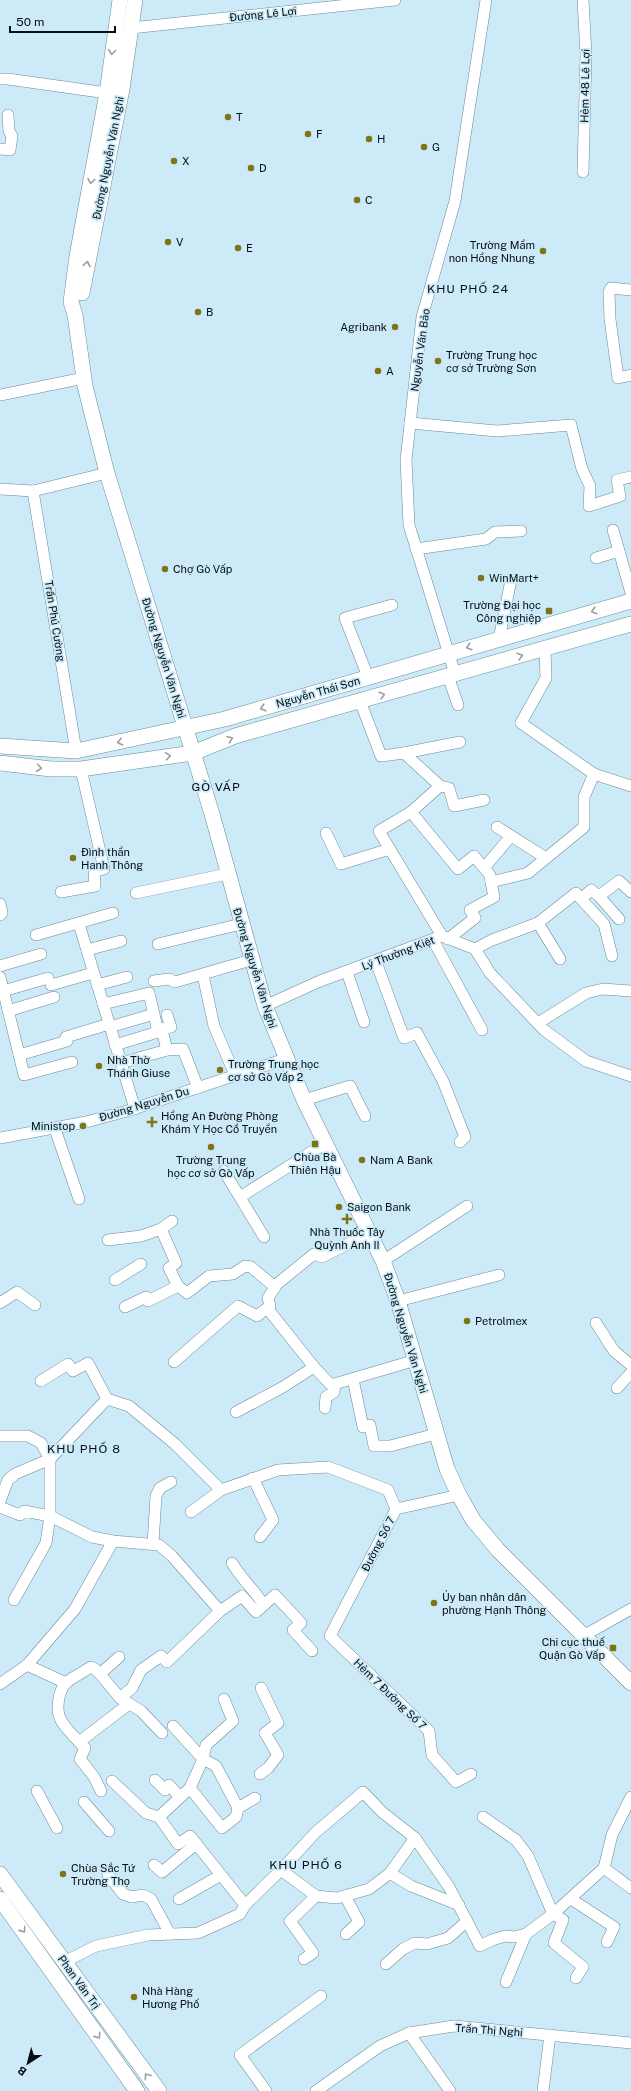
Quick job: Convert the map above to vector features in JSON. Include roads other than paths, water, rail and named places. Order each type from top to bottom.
[{"type":"main road","name":"Đường Nguyễn Văn Nghi","points":[[120,0],[106,93],[77,256],[71,302],[75,315],[77,341],[84,378],[107,473],[186,728],[251,960],[265,1006],[285,1059],[324,1144],[383,1261],[398,1301],[416,1360],[446,1469],[459,1495],[473,1520],[498,1550],[631,1683]]},
{"type":"main road","name":"Đường Nguyễn Văn Nghi","points":[[75,315],[80,302],[122,88],[136,0]]},
{"type":"main road","points":[[116,29],[131,28]]},
{"type":"main road","name":"Nguyễn Thái Sơn","points":[[0,746],[76,751],[186,728],[225,719],[631,601]]},
{"type":"main road","name":"Nguyễn Thái Sơn","points":[[0,763],[50,769],[81,769],[193,753],[235,736],[631,624]]},
{"type":"main road","name":"Phan Văn Trị","points":[[0,1874],[159,2091]]},
{"type":"main road","name":"Phan Văn Trị","points":[[0,1899],[137,2091]]},
{"type":"street","name":"Đường Lê Lợi","points":[[131,28],[395,0]]},
{"type":"street","name":"Nguyễn Văn Bảo","points":[[458,705],[449,653],[416,549],[407,512],[406,460],[422,317],[455,201],[486,0]]},
{"type":"street","name":"Hẻm 48 Lê Lợi","points":[[583,0],[586,54],[583,172]]},
{"type":"street","points":[[0,79],[8,78],[106,93]]},
{"type":"street","points":[[0,149],[10,150],[12,136],[9,131],[8,115]]},
{"type":"street","points":[[631,290],[610,288],[609,292],[610,319],[618,378],[631,375]]},
{"type":"street","points":[[0,395],[84,378]]},
{"type":"street","points":[[410,423],[497,431],[571,425],[582,469],[590,486],[589,506],[620,496],[617,480],[631,477]]},
{"type":"street","points":[[0,489],[33,491],[107,473]]},
{"type":"street","name":"Trần Phú Cường","points":[[33,491],[76,751]]},
{"type":"street","points":[[612,530],[631,592]]},
{"type":"street","points":[[416,549],[486,539],[495,532],[521,531]]},
{"type":"street","points":[[596,558],[619,551]]},
{"type":"street","points":[[499,639],[511,580]]},
{"type":"street","points":[[368,677],[345,618],[392,605]]},
{"type":"street","points":[[545,649],[546,678],[521,723],[594,774],[631,786]]},
{"type":"street","points":[[360,701],[382,756],[460,742]]},
{"type":"street","points":[[404,753],[440,786],[449,788],[454,806],[484,800]]},
{"type":"street","points":[[61,892],[96,886],[94,871],[104,869],[81,769]]},
{"type":"street","points":[[491,882],[528,873],[584,827],[584,798],[594,774]]},
{"type":"street","points":[[440,786],[411,812],[379,831],[441,938],[482,1030]]},
{"type":"street","points":[[411,812],[458,869],[474,856],[490,874],[494,897],[470,910],[475,918],[441,938]]},
{"type":"street","points":[[497,827],[546,858]]},
{"type":"street","points":[[326,833],[341,864],[390,849]]},
{"type":"street","points":[[484,868],[511,836]]},
{"type":"street","points":[[136,893],[227,874]]},
{"type":"street","points":[[599,896],[619,881],[631,892]]},
{"type":"street","points":[[581,899],[591,890],[599,896],[619,919]]},
{"type":"street","points":[[612,956],[604,924],[576,893],[538,923],[492,940],[475,949],[490,973],[538,1023],[586,1061],[631,1076]]},
{"type":"street","points":[[0,904],[2,913],[0,914]]},
{"type":"street","points":[[36,935],[79,924],[113,913]]},
{"type":"street","points":[[538,923],[560,959]]},
{"type":"street","points":[[79,924],[135,1109]]},
{"type":"street","points":[[158,944],[241,924]]},
{"type":"street","name":"Lý Thường Kiệt","points":[[265,1006],[320,982],[441,938],[475,949]]},
{"type":"street","points":[[86,950],[121,940]]},
{"type":"street","points":[[0,966],[41,954]]},
{"type":"street","points":[[154,981],[169,979],[175,982],[251,960]]},
{"type":"street","points":[[376,962],[404,1038],[417,1033],[443,1081],[465,1137],[460,1142]]},
{"type":"street","points":[[347,972],[364,1022]]},
{"type":"street","points":[[3,991],[94,973]]},
{"type":"street","points":[[203,974],[214,1026],[235,1075]]},
{"type":"street","points":[[0,977],[24,1075],[72,1062]]},
{"type":"street","points":[[97,985],[127,977]]},
{"type":"street","points":[[538,1023],[586,993],[603,989],[631,991]]},
{"type":"street","points":[[103,1004],[149,993],[158,1031],[163,1034],[167,1050]]},
{"type":"street","points":[[8,1011],[54,997]]},
{"type":"street","points":[[19,1055],[66,1039],[154,1014]]},
{"type":"street","points":[[115,1045],[171,1027],[167,1015]]},
{"type":"street","points":[[121,1064],[167,1050],[182,1049],[198,1088]]},
{"type":"street","name":"Đường Nguyễn Du","points":[[0,1138],[55,1128],[135,1109],[285,1059]]},
{"type":"street","points":[[304,1100],[350,1086],[365,1116]]},
{"type":"street","points":[[55,1128],[79,1198]]},
{"type":"street","points":[[240,1197],[324,1144]]},
{"type":"street","points":[[224,1171],[264,1237]]},
{"type":"street","points":[[383,1261],[467,1206]]},
{"type":"street","points":[[108,1240],[141,1236],[161,1229],[172,1221]]},
{"type":"street","points":[[161,1229],[176,1263],[169,1268],[178,1286],[187,1292],[209,1276],[233,1274],[245,1266],[251,1267],[275,1287]]},
{"type":"street","points":[[174,1362],[238,1306],[257,1316],[270,1306],[268,1298],[275,1287],[314,1254],[322,1257],[370,1233]]},
{"type":"street","points":[[115,1280],[140,1264]]},
{"type":"street","points":[[398,1301],[499,1275]]},
{"type":"street","points":[[125,1307],[146,1297],[148,1301],[178,1286]]},
{"type":"street","points":[[0,1303],[17,1292],[35,1305]]},
{"type":"street","points":[[267,1308],[314,1367],[331,1385],[416,1360]]},
{"type":"street","points":[[596,1323],[614,1351],[631,1365]]},
{"type":"street","points":[[41,1380],[68,1364],[73,1371],[88,1363],[107,1399],[130,1406],[175,1444],[221,1490]]},
{"type":"street","points":[[236,1412],[283,1387],[314,1367]]},
{"type":"street","points":[[617,1388],[631,1374]]},
{"type":"street","points":[[353,1379],[363,1426],[370,1425],[374,1446],[390,1446],[436,1434]]},
{"type":"street","points":[[325,1408],[326,1397],[334,1392],[335,1384]]},
{"type":"street","points":[[0,1501],[8,1480],[15,1474],[50,1460],[107,1399]]},
{"type":"street","points":[[0,1436],[28,1436],[41,1443],[50,1460],[50,1516],[46,1543],[14,1600]]},
{"type":"street","points":[[191,1512],[221,1490],[253,1478],[278,1470],[328,1467],[388,1490],[396,1509]]},
{"type":"street","points":[[253,1478],[273,1520],[260,1537]]},
{"type":"street","points":[[153,1544],[156,1496],[160,1488],[171,1482]]},
{"type":"street","name":"Đường Số 7","points":[[330,1636],[396,1509],[459,1495]]},
{"type":"street","points":[[0,1507],[20,1515],[24,1510],[50,1516],[92,1537],[113,1541],[159,1545],[172,1556],[220,1610]]},
{"type":"street","points":[[0,1684],[27,1665],[75,1609],[113,1541]]},
{"type":"street","points":[[232,1563],[240,1576],[249,1583],[264,1605]]},
{"type":"street","points":[[79,1742],[125,1701],[141,1670],[161,1656],[167,1662],[220,1610],[242,1596],[256,1612],[275,1595],[301,1623],[293,1630],[312,1651]]},
{"type":"street","points":[[583,1636],[631,1609]]},
{"type":"street","name":"Hẻm 7 Đường Số 7","points":[[330,1636],[429,1731],[432,1756],[456,1782],[471,1774]]},
{"type":"street","points":[[100,1674],[119,1657]]},
{"type":"street","points":[[27,1665],[66,1683]]},
{"type":"street","points":[[101,1791],[94,1777],[80,1759],[85,1748],[60,1720],[58,1702],[63,1686],[66,1683],[91,1668],[95,1669],[125,1701],[141,1711],[162,1733]]},
{"type":"street","points":[[260,1774],[268,1768],[278,1755],[265,1733],[278,1723],[261,1688]]},
{"type":"street","points":[[159,1817],[190,1788],[203,1759],[206,1745],[233,1721],[224,1699]]},
{"type":"street","points":[[173,1726],[203,1759],[216,1766],[238,1808],[236,1818],[222,1828],[190,1788]]},
{"type":"street","points":[[155,1780],[165,1790],[169,1785],[180,1797]]},
{"type":"street","points":[[112,1781],[146,1813],[159,1817],[178,1844],[190,1836],[245,1905]]},
{"type":"street","points":[[37,1791],[57,1828]]},
{"type":"street","points":[[64,1962],[96,1946],[148,1935],[198,1933],[240,1914],[245,1905],[281,1870],[314,1833],[363,1792],[382,1812],[415,1838],[449,1887],[480,1946],[505,1936],[514,1937],[526,1934],[554,1914],[604,1868],[612,1835],[628,1811],[631,1797]]},
{"type":"street","points":[[238,1808],[255,1798]]},
{"type":"street","points":[[84,1802],[109,1831]]},
{"type":"street","points":[[483,1817],[516,1840],[528,1856],[554,1914],[563,1920],[554,1943],[584,1968],[576,1978]]},
{"type":"street","points":[[281,1870],[316,1896],[337,1898],[369,1889],[390,1873],[415,1838]]},
{"type":"street","points":[[154,1865],[162,1872],[196,1844]]},
{"type":"street","points":[[604,1868],[631,1888]]},
{"type":"street","points":[[390,1873],[411,1886],[459,1905]]},
{"type":"street","points":[[108,1875],[123,1894],[132,1897],[142,1895],[151,1899],[170,1934]]},
{"type":"street","points":[[179,1899],[221,1875]]},
{"type":"street","points":[[304,1959],[313,1953],[290,1921],[316,1896]]},
{"type":"street","points":[[345,1896],[359,1922],[346,1934]]},
{"type":"street","points":[[571,1899],[614,1927],[608,1942]]},
{"type":"street","points":[[386,1964],[403,1949],[415,1943],[427,1944],[448,1938],[467,1921]]},
{"type":"street","points":[[506,1982],[526,1934]]},
{"type":"street","points":[[266,2091],[240,2055],[321,1996]]},
{"type":"street","name":"Trần Thị Nghỉ","points":[[316,2091],[380,2046],[410,2033],[454,2026],[631,2043]]},
{"type":"street","points":[[410,2033],[450,2091]]},
{"type":"street","points":[[543,2091],[550,2035]]},
{"type":"place","name":"T","points":[[228,117]]},
{"type":"place","name":"F","points":[[308,134]]},
{"type":"place","name":"H","points":[[369,139]]},
{"type":"place","name":"G","points":[[424,147]]},
{"type":"place","name":"X","points":[[174,161]]},
{"type":"place","name":"D","points":[[251,168]]},
{"type":"place","name":"C","points":[[357,200]]},
{"type":"place","name":"V","points":[[168,242]]},
{"type":"place","name":"E","points":[[238,248]]},
{"type":"place","name":"Trường Mầm non Hồng Nhung","points":[[543,251]]},
{"type":"place","name":"B","points":[[198,312]]},
{"type":"place","name":"Agribank","points":[[395,327]]},
{"type":"place","name":"Trường Trung học cơ sở Trường Sơn","points":[[438,361]]},
{"type":"place","name":"A","points":[[378,371]]},
{"type":"place","name":"Chợ Gò Vấp","points":[[165,569]]},
{"type":"place","name":"WinMart+","points":[[481,578]]},
{"type":"place","name":"Trường Đại học Công nghiệp","points":[[549,611]]},
{"type":"place","name":"Đình thần Hanh Thông","points":[[73,858]]},
{"type":"place","name":"Nhà Thờ Thánh Giuse","points":[[99,1066]]},
{"type":"place","name":"Trường Trung học cơ sở Gò Vấp 2","points":[[220,1070]]},
{"type":"place","name":"Hồng An Đường Phòng Khám Y Học Cổ Truyền","points":[[152,1122]]},
{"type":"place","name":"Ministop","points":[[83,1126]]},
{"type":"place","name":"Chùa Bà Thiên Hậu","points":[[315,1144]]},
{"type":"place","name":"Trường Trung học cơ sở Gò Vấp","points":[[211,1147]]},
{"type":"place","name":"Nam A Bank","points":[[362,1160]]},
{"type":"place","name":"Saigon Bank","points":[[339,1207]]},
{"type":"place","name":"Nhà Thuốc Tây Quỳnh Anh II","points":[[347,1219]]},
{"type":"place","name":"Petrolmex","points":[[467,1321]]},
{"type":"place","name":"Ủy ban nhân dân phường Hạnh Thông","points":[[434,1603]]},
{"type":"place","name":"Chi cục thuế Quận Gò Vấp","points":[[613,1648]]},
{"type":"place","name":"Chùa Sắc Tứ Trường Thọ","points":[[63,1874]]},
{"type":"place","name":"Nhà Hàng Hương Phố","points":[[134,1997]]},
{"type":"district","name":"KHU PHỐ 24","points":[[468,289]]},
{"type":"district","name":"GÒ VẤP","points":[[216,787]]},
{"type":"district","name":"KHU PHỐ 8","points":[[84,1449]]},
{"type":"district","name":"KHU PHỐ 6","points":[[306,1865]]}]
